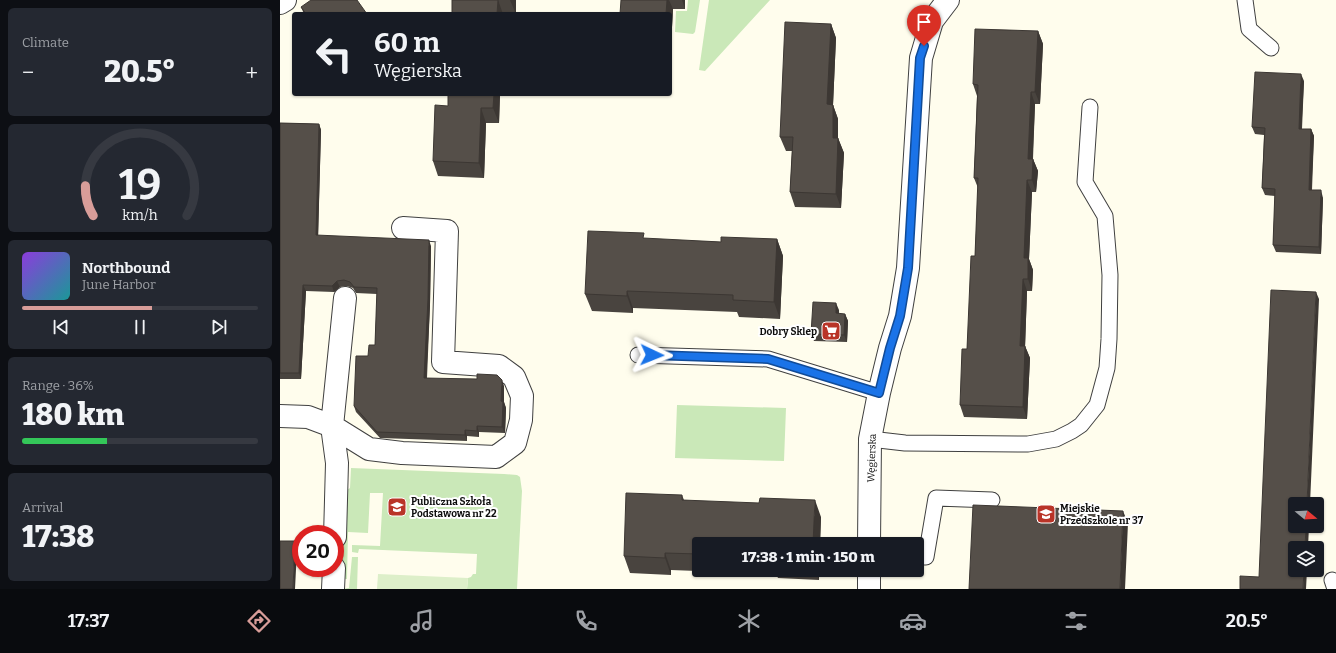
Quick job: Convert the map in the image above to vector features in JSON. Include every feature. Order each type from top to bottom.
[{"type":"street","points":[[280,3],[285,0]]},
{"type":"street","name":"Węgierska","points":[[870,537],[870,439],[879,393],[890,348],[900,316],[908,268],[920,58],[932,21],[948,0]]},
{"type":"street","points":[[280,416],[308,417],[332,426],[369,449],[402,454],[496,457],[515,443],[521,420],[522,396],[514,377],[499,366],[443,362],[448,231],[403,228]]},
{"type":"street","points":[[335,525],[338,463],[332,426],[345,298]]},
{"type":"street","points":[[333,589],[334,577]]},
{"type":"street","points":[[869,577],[869,589]]},
{"type":"lane","points":[[1245,0],[1249,29],[1271,48]]},
{"type":"lane","points":[[870,439],[905,443],[1028,444],[1056,439],[1072,431],[1081,425],[1097,405],[1107,368],[1110,275],[1105,216],[1085,182],[1090,107]]},
{"type":"lane","points":[[638,355],[768,359],[879,393]]},
{"type":"lane","points":[[924,558],[926,558],[936,498],[992,500]]},
{"type":"green space","points":[[688,0],[700,0],[695,32],[693,34],[675,32],[676,11],[687,11]]},
{"type":"green space","points":[[709,0],[770,0],[705,71],[699,70]]},
{"type":"green space","points":[[677,405],[786,408],[784,461],[675,458]]},
{"type":"green space","points":[[351,468],[517,475],[520,477],[522,491],[517,589],[467,589],[468,578],[473,574],[476,574],[477,554],[359,549],[358,553],[352,552],[352,545],[380,546],[383,493],[370,493],[368,533],[348,532],[347,579],[341,579],[341,577],[344,577],[344,492],[350,488]]},
{"type":"green space","points":[[352,557],[358,557],[357,589],[341,589],[349,588]]},
{"type":"green space","points":[[378,574],[468,578],[467,589],[377,589]]},
{"type":"building","points":[[311,0],[357,0],[366,12],[305,12],[301,7]]},
{"type":"building","points":[[452,0],[498,0],[497,12],[452,12]]},
{"type":"building","points":[[621,0],[667,0],[666,12],[620,12]]},
{"type":"building","points":[[785,22],[831,24],[827,104],[833,105],[833,138],[838,138],[836,194],[790,192],[793,137],[780,137]]},
{"type":"building","points":[[975,29],[1038,31],[1035,92],[1031,92],[1028,159],[1033,159],[1032,180],[1027,180],[1024,258],[1028,258],[1028,279],[1023,279],[1020,346],[1025,346],[1023,407],[960,405],[962,349],[967,349],[971,256],[975,256],[978,178],[974,178],[978,85],[973,84]]},
{"type":"building","points":[[1255,72],[1301,74],[1299,129],[1311,129],[1309,190],[1321,190],[1319,247],[1273,245],[1275,189],[1262,188],[1265,128],[1252,127]]},
{"type":"building","points":[[448,96],[494,96],[493,108],[481,108],[479,163],[433,161],[435,105],[448,106]]},
{"type":"building","points":[[280,123],[319,124],[316,235],[429,240],[424,378],[477,379],[477,374],[497,375],[502,380],[502,427],[477,426],[477,431],[465,430],[465,435],[377,432],[354,406],[356,356],[368,356],[369,345],[375,345],[377,288],[354,287],[350,282],[344,280],[337,281],[332,286],[303,285],[299,373],[280,373]]},
{"type":"building","points":[[588,231],[644,233],[643,238],[721,242],[721,237],[777,239],[774,302],[733,300],[733,295],[627,291],[627,296],[585,294]]},
{"type":"building","points":[[1271,290],[1316,292],[1307,497],[1288,497],[1288,533],[1306,533],[1305,541],[1288,541],[1288,577],[1304,577],[1303,589],[1240,589],[1240,576],[1259,577]]},
{"type":"building","name":"Dobry Sklep","points":[[813,302],[836,303],[836,313],[845,314],[844,335],[811,334]]},
{"type":"building","points":[[626,493],[682,495],[682,500],[759,503],[760,498],[815,500],[813,537],[692,537],[692,554],[665,553],[665,558],[624,556]]},
{"type":"building","points":[[973,505],[1123,511],[1120,589],[969,589]]},
{"type":"building","points":[[280,541],[292,541],[293,589],[280,589]]},
{"type":"place","name":"Dobry Sklep","points":[[831,331]]},
{"type":"place","name":"Publiczna Szkoła Podstawowa nr 22","points":[[397,507]]},
{"type":"place","name":"Miejskie Przedszkole nr 37","points":[[1046,514]]},
{"type":"route","points":[[652,355],[768,359],[879,393],[890,348],[900,316],[908,268],[920,58],[924,46]]}]
